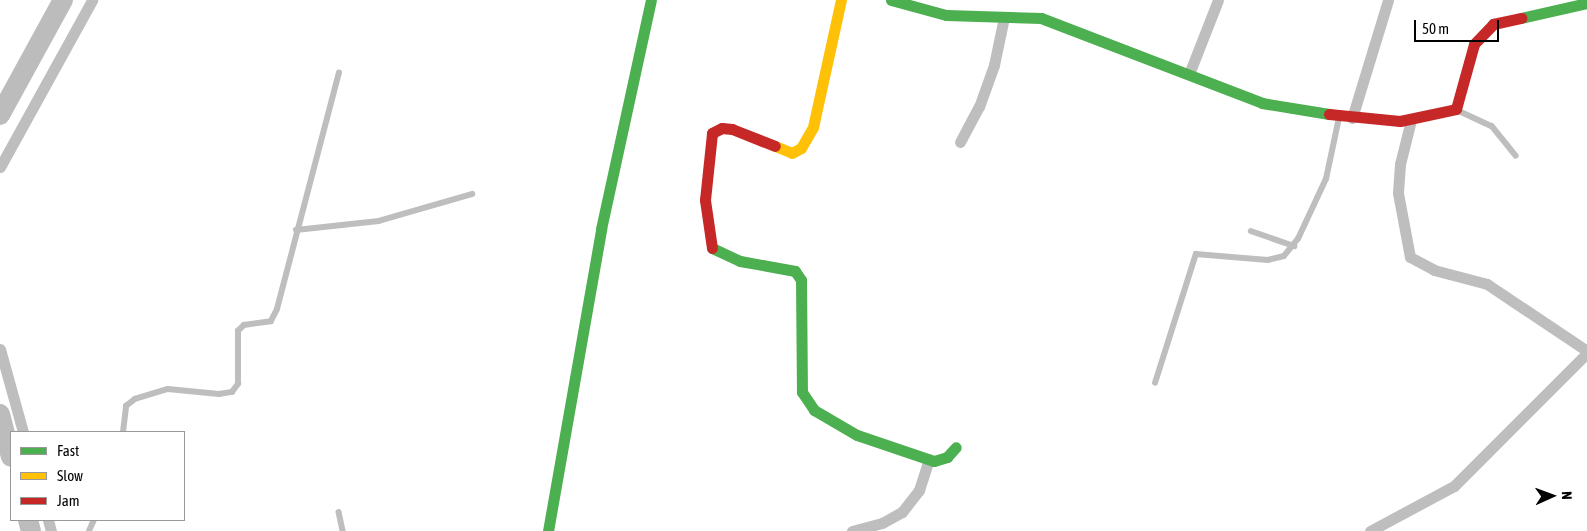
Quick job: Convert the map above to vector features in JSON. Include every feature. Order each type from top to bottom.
[{"type":"street","points":[[0,167],[92,0]]},
{"type":"street","points":[[548,531],[603,219],[651,0]]},
{"type":"street","points":[[841,0],[812,127],[801,148],[792,153],[732,129],[722,128],[712,133],[705,200],[708,236],[712,251],[720,256],[783,267],[795,272],[802,280],[802,392],[814,410],[857,435],[929,460],[941,460],[956,447]]},
{"type":"street","points":[[891,0],[946,15],[1041,18],[1262,103],[1352,118],[1411,120],[1456,109],[1468,58],[1482,32],[1493,24],[1587,3]]},
{"type":"street","points":[[1189,74],[1218,0]]},
{"type":"street","points":[[1352,118],[1388,0]]},
{"type":"street","points":[[960,142],[979,107],[994,65],[1004,17]]},
{"type":"street","points":[[1370,531],[1454,486],[1587,352],[1487,284],[1434,270],[1410,257],[1398,194],[1400,164],[1411,120]]},
{"type":"street","points":[[0,349],[24,431]]},
{"type":"street","points":[[852,531],[882,523],[902,512],[919,490],[929,460]]},
{"type":"lane","points":[[123,431],[126,406],[135,399],[168,389],[219,394],[232,392],[238,384],[238,331],[244,325],[265,324],[274,315],[339,73]]},
{"type":"lane","points":[[1456,109],[1492,126],[1516,156]]},
{"type":"lane","points":[[1155,383],[1196,254],[1273,260],[1284,256],[1294,246],[1326,179],[1339,116]]},
{"type":"lane","points":[[296,230],[379,221],[472,194]]},
{"type":"lane","points":[[1251,231],[1294,246]]},
{"type":"lane","points":[[339,512],[342,531]]},
{"type":"waterway","points":[[0,115],[63,0]]},
{"type":"waterway","points":[[0,414],[10,453]]},
{"type":"waterway","points":[[28,521],[31,531]]},
{"type":"traffic: fast","points":[[548,531],[601,229],[651,0]]},
{"type":"traffic: fast","points":[[891,0],[946,15],[1041,18],[1262,103],[1329,114]]},
{"type":"traffic: fast","points":[[1521,18],[1587,3]]},
{"type":"traffic: fast","points":[[712,248],[740,261],[795,271],[801,280],[802,392],[814,410],[857,435],[934,461],[947,457],[956,447]]},
{"type":"traffic: slow","points":[[775,146],[792,153],[801,148],[813,127],[841,0]]},
{"type":"traffic: jam","points":[[1329,114],[1400,121],[1456,109],[1474,44],[1493,24],[1521,18]]},
{"type":"traffic: jam","points":[[712,248],[705,200],[712,133],[722,128],[732,129],[775,146]]}]
